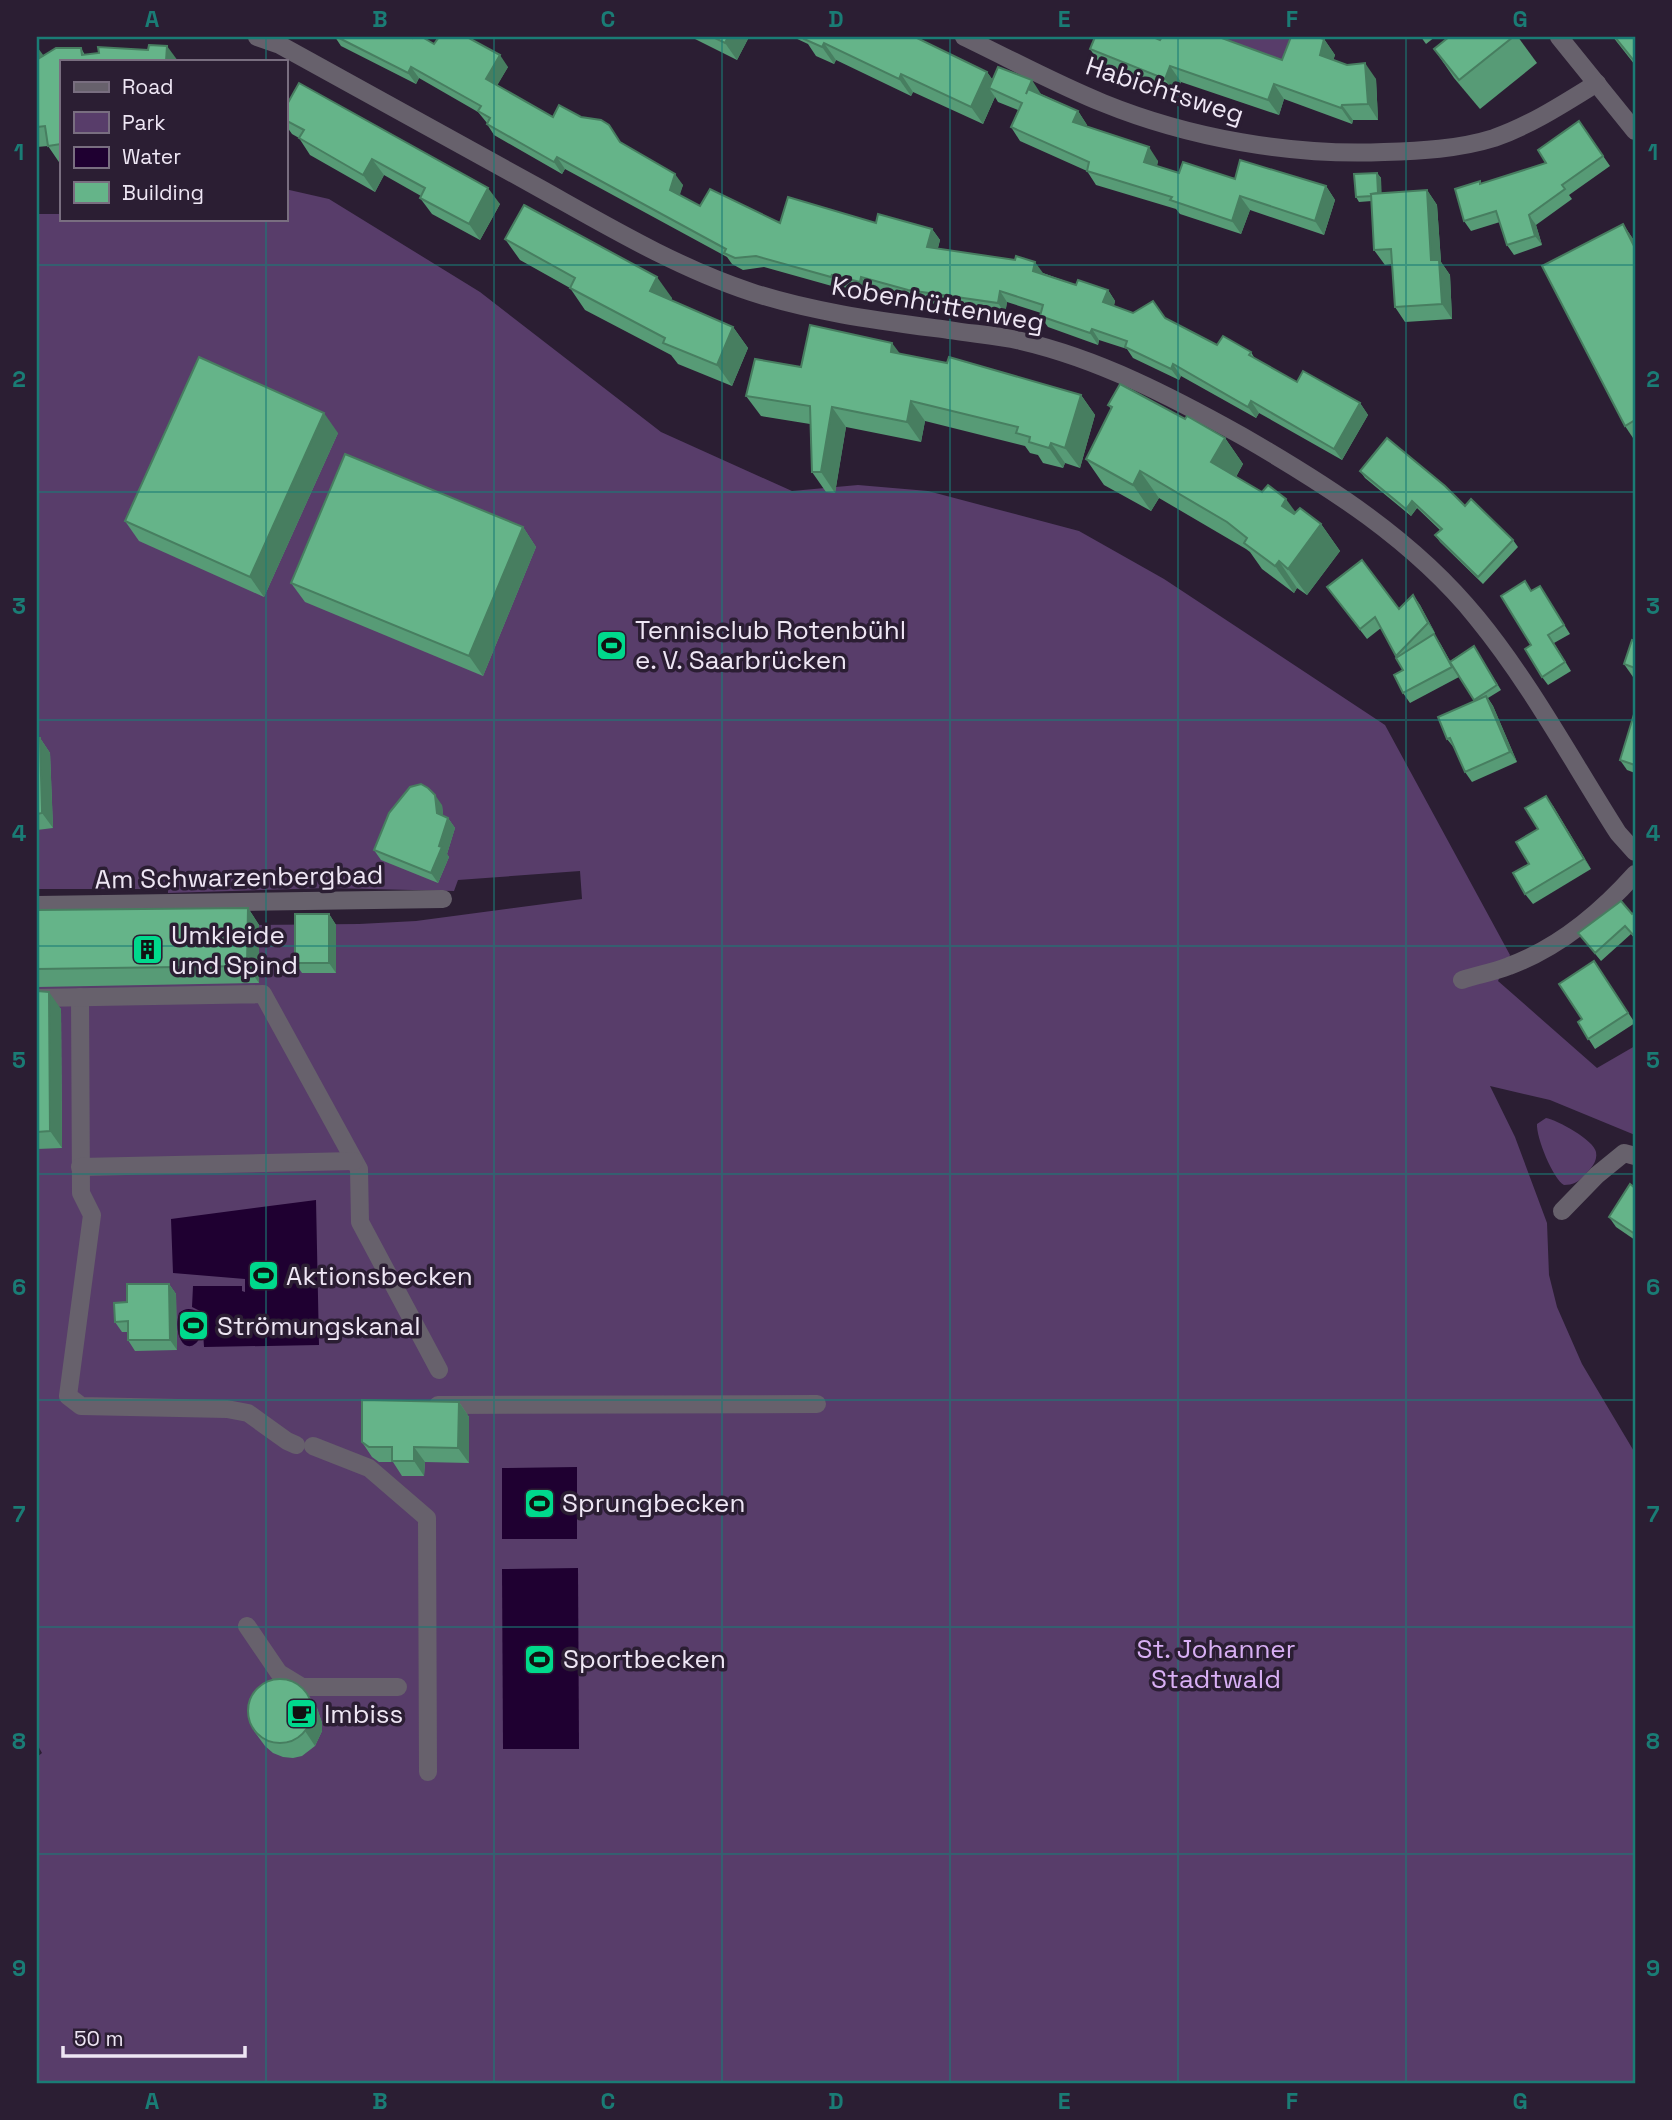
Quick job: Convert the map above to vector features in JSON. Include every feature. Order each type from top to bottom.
[{"type":"street","name":"Kobenhüttenweg","points":[[257,37],[280,45],[579,210],[706,276],[808,308],[1018,340],[1057,351],[1101,366],[1196,410],[1290,464],[1351,503],[1407,548],[1474,614],[1516,670],[1618,833],[1635,852]]},
{"type":"street","name":"Habichtsweg","points":[[964,37],[1104,103],[1211,137],[1261,146],[1359,153],[1463,145],[1523,126],[1597,83]]},
{"type":"street","points":[[1559,37],[1635,131]]},
{"type":"street","points":[[1462,980],[1509,966],[1555,943],[1587,921],[1635,874]]},
{"type":"street","name":"Am Schwarzenbergbad","points":[[37,905],[443,899]]},
{"type":"street","points":[[37,998],[263,994],[359,1169],[360,1222],[439,1370]]},
{"type":"street","points":[[80,997],[81,1193],[92,1215],[68,1396],[81,1406],[228,1409],[248,1413],[286,1441],[369,1468],[427,1518],[428,1772]]},
{"type":"street","points":[[1562,1211],[1613,1161],[1624,1153],[1635,1156]]},
{"type":"street","points":[[80,1167],[354,1161]]},
{"type":"street","points":[[416,1405],[817,1404]]},
{"type":"street","points":[[247,1626],[279,1673],[302,1687],[398,1687]]},
{"type":"green space","points":[[1210,37],[1319,37],[1295,69]]},
{"type":"green space","name":"St. Johanner Stadtwald","points":[[287,189],[329,199],[480,292],[661,432],[792,491],[858,485],[928,491],[1079,531],[1164,579],[1385,725],[1510,955],[1498,981],[1597,1068],[1635,1046],[1635,1135],[1550,1100],[1490,1086],[1515,1137],[1547,1223],[1549,1275],[1557,1307],[1582,1364],[1635,1453],[1635,2083],[37,2083],[37,1757],[42,1753],[37,1744],[37,927],[359,924],[416,921],[582,899],[580,871],[458,880],[454,891],[327,888],[168,893],[168,889],[37,889],[37,214],[60,214],[60,220],[287,220]]},
{"type":"green space","points":[[1546,1118],[1566,1126],[1594,1147],[1596,1159],[1593,1165],[1575,1183],[1564,1185],[1555,1175],[1546,1157],[1537,1124]]},
{"type":"water","name":"Aktionsbecken","points":[[316,1200],[319,1345],[204,1347],[203,1332],[193,1345],[184,1344],[178,1331],[179,1313],[186,1309],[193,1310],[198,1312],[201,1321],[203,1320],[200,1311],[192,1307],[193,1286],[242,1286],[242,1291],[245,1292],[245,1279],[173,1273],[171,1219]]},
{"type":"water","name":"Sprungbecken","points":[[577,1467],[577,1539],[502,1539],[502,1468]]},
{"type":"water","name":"Sportbecken","points":[[578,1568],[579,1749],[503,1749],[502,1569]]},
{"type":"building","points":[[337,37],[422,37],[434,44],[439,37],[467,37],[500,55],[486,79],[553,117],[559,105],[581,117],[601,120],[609,125],[620,142],[675,174],[670,190],[700,206],[710,189],[780,223],[788,197],[876,223],[878,214],[932,229],[927,247],[1015,260],[1016,256],[1035,262],[1033,271],[1076,285],[1078,280],[1108,290],[1103,302],[1133,313],[1153,301],[1165,318],[1217,345],[1223,336],[1251,352],[1249,355],[1297,382],[1303,371],[1360,403],[1334,449],[1251,401],[1248,407],[1173,364],[1171,369],[1125,347],[1127,341],[1092,329],[1090,333],[1040,316],[1043,305],[1000,291],[998,303],[908,290],[861,277],[860,282],[832,275],[831,277],[756,256],[735,258],[724,253],[726,249],[557,157],[554,162],[487,124],[490,118],[478,111],[481,106],[411,67],[408,73]]},
{"type":"building","points":[[713,37],[728,37],[725,43]]},
{"type":"building","points":[[915,37],[987,72],[971,107],[901,74],[899,79],[824,43],[822,47],[804,39]]},
{"type":"building","points":[[1095,37],[1153,37],[1160,40],[1162,37],[1219,37],[1282,60],[1291,37],[1317,37],[1324,39],[1320,55],[1347,65],[1365,63],[1368,104],[1342,105],[1341,108],[1274,84],[1268,100],[1170,66],[1165,79],[1090,49]]},
{"type":"building","points":[[1449,37],[1513,37],[1459,80],[1434,49]]},
{"type":"building","points":[[1615,37],[1635,37],[1635,62]]},
{"type":"building","points":[[149,45],[167,46],[166,60],[60,60],[60,144],[48,146],[45,126],[37,127],[37,54],[38,59],[56,48],[81,48],[82,55],[99,53],[98,47],[148,50]]},
{"type":"building","points":[[998,67],[1032,80],[1028,89],[1078,111],[1073,122],[1149,147],[1144,162],[1179,173],[1183,162],[1235,179],[1240,160],[1326,186],[1315,221],[1240,196],[1232,221],[1170,200],[1172,197],[1087,171],[1089,162],[1011,127],[1022,103],[989,88]]},
{"type":"building","points":[[299,83],[488,188],[469,224],[420,198],[425,188],[372,159],[363,175],[299,138],[304,130],[287,121],[287,104]]},
{"type":"building","points":[[1579,121],[1603,156],[1562,185],[1565,189],[1529,215],[1535,236],[1507,245],[1496,211],[1464,221],[1455,189],[1546,163],[1538,150]]},
{"type":"building","points":[[1377,173],[1378,193],[1356,197],[1354,174]]},
{"type":"building","points":[[1427,190],[1431,260],[1439,260],[1442,304],[1395,307],[1391,249],[1374,250],[1371,194]]},
{"type":"building","points":[[524,205],[657,277],[650,291],[733,327],[717,365],[663,343],[665,338],[570,288],[575,278],[505,239]]},
{"type":"building","points":[[1623,224],[1635,248],[1635,420],[1625,426],[1542,266]]},
{"type":"building","points":[[810,325],[892,343],[891,352],[947,363],[949,357],[1081,395],[1065,448],[1051,443],[1049,448],[1029,442],[1030,437],[1016,433],[1018,427],[911,401],[907,422],[832,407],[821,472],[812,472],[810,406],[746,396],[755,359],[801,367]]},
{"type":"building","points":[[199,357],[324,413],[250,577],[125,521]]},
{"type":"building","points":[[1120,384],[1185,419],[1187,416],[1225,438],[1211,462],[1262,492],[1268,485],[1286,499],[1282,506],[1294,514],[1300,508],[1321,524],[1288,569],[1279,561],[1275,566],[1244,543],[1247,538],[1227,522],[1140,471],[1133,485],[1086,459],[1112,407],[1108,405]]},
{"type":"building","points":[[1387,438],[1465,506],[1471,499],[1513,540],[1478,577],[1435,535],[1442,529],[1412,501],[1406,509],[1360,471]]},
{"type":"building","points":[[345,454],[523,527],[469,656],[291,583]]},
{"type":"building","points":[[1362,560],[1399,609],[1413,595],[1428,623],[1396,656],[1375,617],[1360,629],[1327,587]]},
{"type":"building","points":[[1525,581],[1531,591],[1540,586],[1564,625],[1548,635],[1565,662],[1542,677],[1525,649],[1531,645],[1501,596]]},
{"type":"building","points":[[1434,634],[1452,667],[1403,693],[1394,675],[1403,670],[1396,658]]},
{"type":"building","points":[[1632,640],[1635,641],[1635,668],[1624,664]]},
{"type":"building","points":[[1474,646],[1497,685],[1474,700],[1450,662]]},
{"type":"building","points":[[1486,696],[1510,752],[1465,772],[1438,717]]},
{"type":"building","points":[[1635,711],[1635,765],[1620,760]]},
{"type":"building","points":[[37,738],[40,738],[42,813],[37,814]]},
{"type":"building","points":[[421,784],[435,795],[437,813],[448,818],[439,846],[442,847],[431,873],[374,850],[389,813],[410,787]]},
{"type":"building","points":[[1546,796],[1584,859],[1525,894],[1513,873],[1529,864],[1516,842],[1538,829],[1525,808]]},
{"type":"building","points":[[1621,901],[1632,914],[1635,912],[1635,937],[1625,926],[1595,953],[1578,933]]},
{"type":"building","name":"Umkleide und Spind","points":[[248,908],[247,966],[37,969],[37,910]]},
{"type":"building","points":[[295,914],[329,914],[329,963],[295,963]]},
{"type":"building","points":[[1594,961],[1628,1013],[1588,1039],[1578,1022],[1582,1019],[1559,984]]},
{"type":"building","points":[[37,991],[49,992],[50,1131],[37,1132]]},
{"type":"building","points":[[1630,1184],[1635,1188],[1635,1234],[1609,1217]]},
{"type":"building","points":[[127,1284],[169,1284],[170,1340],[128,1340],[128,1321],[115,1322],[114,1303],[127,1302]]},
{"type":"building","points":[[362,1400],[459,1402],[458,1448],[414,1447],[414,1461],[392,1461],[392,1447],[369,1447],[362,1442]]},
{"type":"building","points":[[280,1679],[298,1685],[306,1693],[312,1711],[306,1729],[298,1737],[280,1743],[262,1737],[254,1729],[248,1711],[254,1693],[262,1685]]},
{"type":"place","name":"Tennisclub Rotenbühl e. V. Saarbrücken","points":[[612,645]]},
{"type":"place","name":"Umkleide und Spind","points":[[148,950]]},
{"type":"place","name":"Aktionsbecken","points":[[263,1276]]},
{"type":"place","name":"Strömungskanal","points":[[194,1326]]},
{"type":"place","name":"Sprungbecken","points":[[539,1503]]},
{"type":"place","name":"Sportbecken","points":[[540,1659]]},
{"type":"place","name":"Imbiss","points":[[301,1714]]}]
